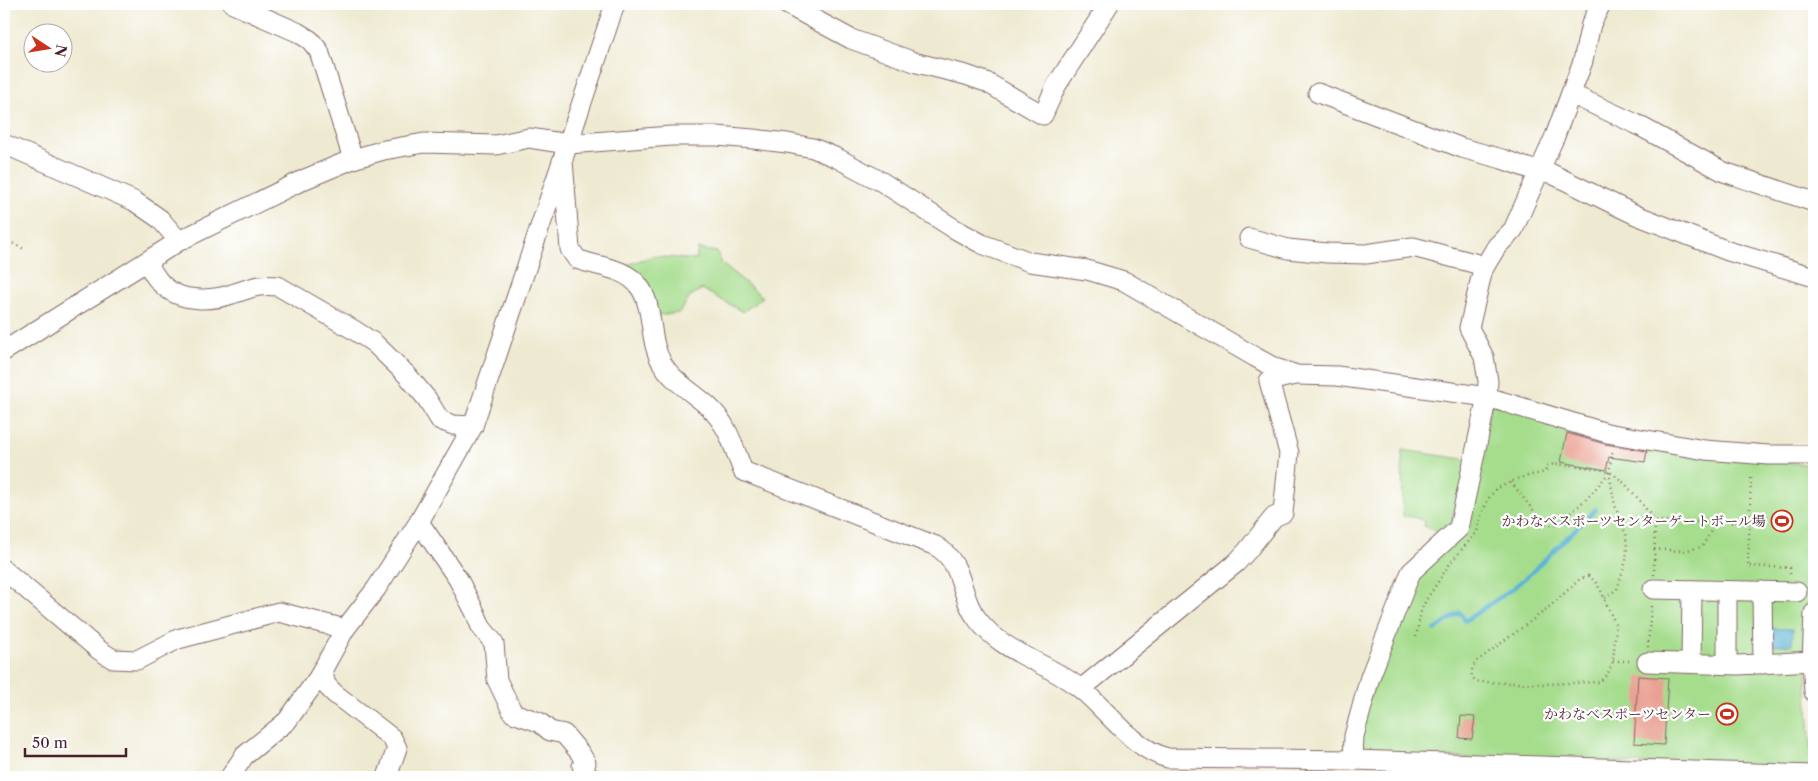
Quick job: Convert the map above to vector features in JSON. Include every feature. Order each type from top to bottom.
[{"type":"street","points":[[233,4],[297,32],[310,40],[319,51],[353,159]]},
{"type":"street","points":[[230,777],[244,756],[287,721],[322,670],[345,629],[376,589],[419,522],[473,426],[615,4]]},
{"type":"street","points":[[786,4],[851,39],[917,63],[986,82],[1043,115],[1056,86],[1109,4]]},
{"type":"street","points":[[1352,760],[1354,736],[1370,677],[1412,572],[1459,528],[1488,397],[1488,380],[1484,357],[1469,328],[1484,266],[1497,246],[1513,230],[1539,172],[1571,94],[1583,61],[1591,24],[1601,4]]},
{"type":"street","points":[[1318,93],[1462,148],[1502,158],[1539,172],[1550,173],[1636,215],[1728,251],[1814,277]]},
{"type":"street","points":[[1571,94],[1636,124],[1724,172],[1814,202]]},
{"type":"street","points":[[4,351],[180,241],[305,179],[353,159],[384,150],[424,142],[496,145],[529,138],[566,152],[670,136],[716,136],[787,143],[813,148],[882,182],[953,228],[982,244],[1030,262],[1087,270],[1124,281],[1275,368],[1297,375]]},
{"type":"street","points":[[4,144],[134,201],[160,219],[180,241]]},
{"type":"street","points":[[566,152],[570,248],[576,259],[619,271],[639,286],[646,301],[655,350],[662,364],[670,374],[710,407],[721,420],[730,434],[743,471],[936,546],[947,553],[955,565],[970,608],[995,639],[1052,670],[1082,689],[1142,747],[1156,755],[1168,758],[1352,760],[1814,775]]},
{"type":"street","points":[[1249,238],[1288,248],[1327,253],[1366,254],[1412,247],[1484,266]]},
{"type":"street","points":[[147,262],[154,276],[166,288],[196,299],[213,299],[233,294],[252,286],[278,286],[354,330],[374,344],[407,374],[427,399],[440,420],[453,425],[473,426]]},
{"type":"street","points":[[1082,689],[1236,563],[1274,517],[1283,513],[1289,453],[1269,382],[1297,375],[1337,376],[1488,397],[1607,434],[1705,450],[1768,455],[1814,455]]},
{"type":"street","points":[[419,522],[458,579],[481,627],[494,643],[497,680],[513,713],[539,722],[550,731],[564,734],[586,763],[582,766],[589,777]]},
{"type":"street","points":[[4,570],[113,659],[137,660],[178,639],[279,612],[345,629]]},
{"type":"street","points":[[1653,589],[1793,592]]},
{"type":"street","points":[[1691,663],[1692,590]]},
{"type":"street","points":[[1727,591],[1727,664]]},
{"type":"street","points":[[1762,591],[1763,664]]},
{"type":"street","points":[[1814,613],[1812,662],[1814,692]]},
{"type":"street","points":[[1647,662],[1727,664],[1812,662]]},
{"type":"street","points":[[322,670],[326,685],[334,694],[392,738],[397,748],[387,777]]},
{"type":"path","points":[[4,239],[24,249]]},
{"type":"path","points":[[1605,598],[1617,589],[1626,561],[1627,548],[1626,535],[1615,506],[1609,472],[1613,446]]},
{"type":"path","points":[[1416,637],[1421,611],[1433,588],[1456,555],[1477,532],[1488,498],[1496,489],[1510,482],[1545,472],[1547,466],[1554,464],[1609,472],[1625,484],[1655,521]]},
{"type":"path","points":[[1510,482],[1544,524],[1555,526],[1567,518],[1592,495],[1609,472]]},
{"type":"path","points":[[1751,478],[1748,566],[1790,568],[1793,592]]},
{"type":"path","points":[[1654,549],[1682,551],[1702,547],[1710,533],[1713,522]]},
{"type":"path","points":[[1588,576],[1592,578],[1605,598],[1616,626],[1613,661],[1608,673],[1600,682],[1544,684],[1479,682],[1471,676],[1473,666],[1477,661],[1546,610],[1583,578],[1588,576]]},
{"type":"green space","points":[[698,249],[717,252],[722,264],[763,297],[743,312],[702,289],[691,296],[679,313],[663,315],[652,313],[624,266],[653,256],[696,260]]},
{"type":"green space","name":"かわなべスポーツセンター","points":[[1491,404],[1763,461],[1814,465],[1814,575],[1807,623],[1807,691],[1812,769],[1406,756],[1353,746],[1412,577],[1463,532]]},
{"type":"green space","points":[[1402,450],[1470,460],[1447,536],[1424,526],[1425,521],[1403,516]]},
{"type":"water","points":[[1767,628],[1793,629],[1792,645],[1766,645]]},
{"type":"building","points":[[1567,433],[1605,444],[1647,451],[1645,462],[1609,457],[1606,470],[1561,462]]},
{"type":"building","points":[[1638,676],[1668,678],[1664,745],[1634,743]]},
{"type":"building","points":[[1461,716],[1475,717],[1472,739],[1459,738]]},
{"type":"waterway","points":[[1435,630],[1460,612],[1465,621],[1512,589],[1531,573],[1596,509]]},
{"type":"place","name":"かわなべスポーツセンターゲートボール場","points":[[1782,521]]},
{"type":"place","name":"かわなべスポーツセンター","points":[[1727,714]]}]
